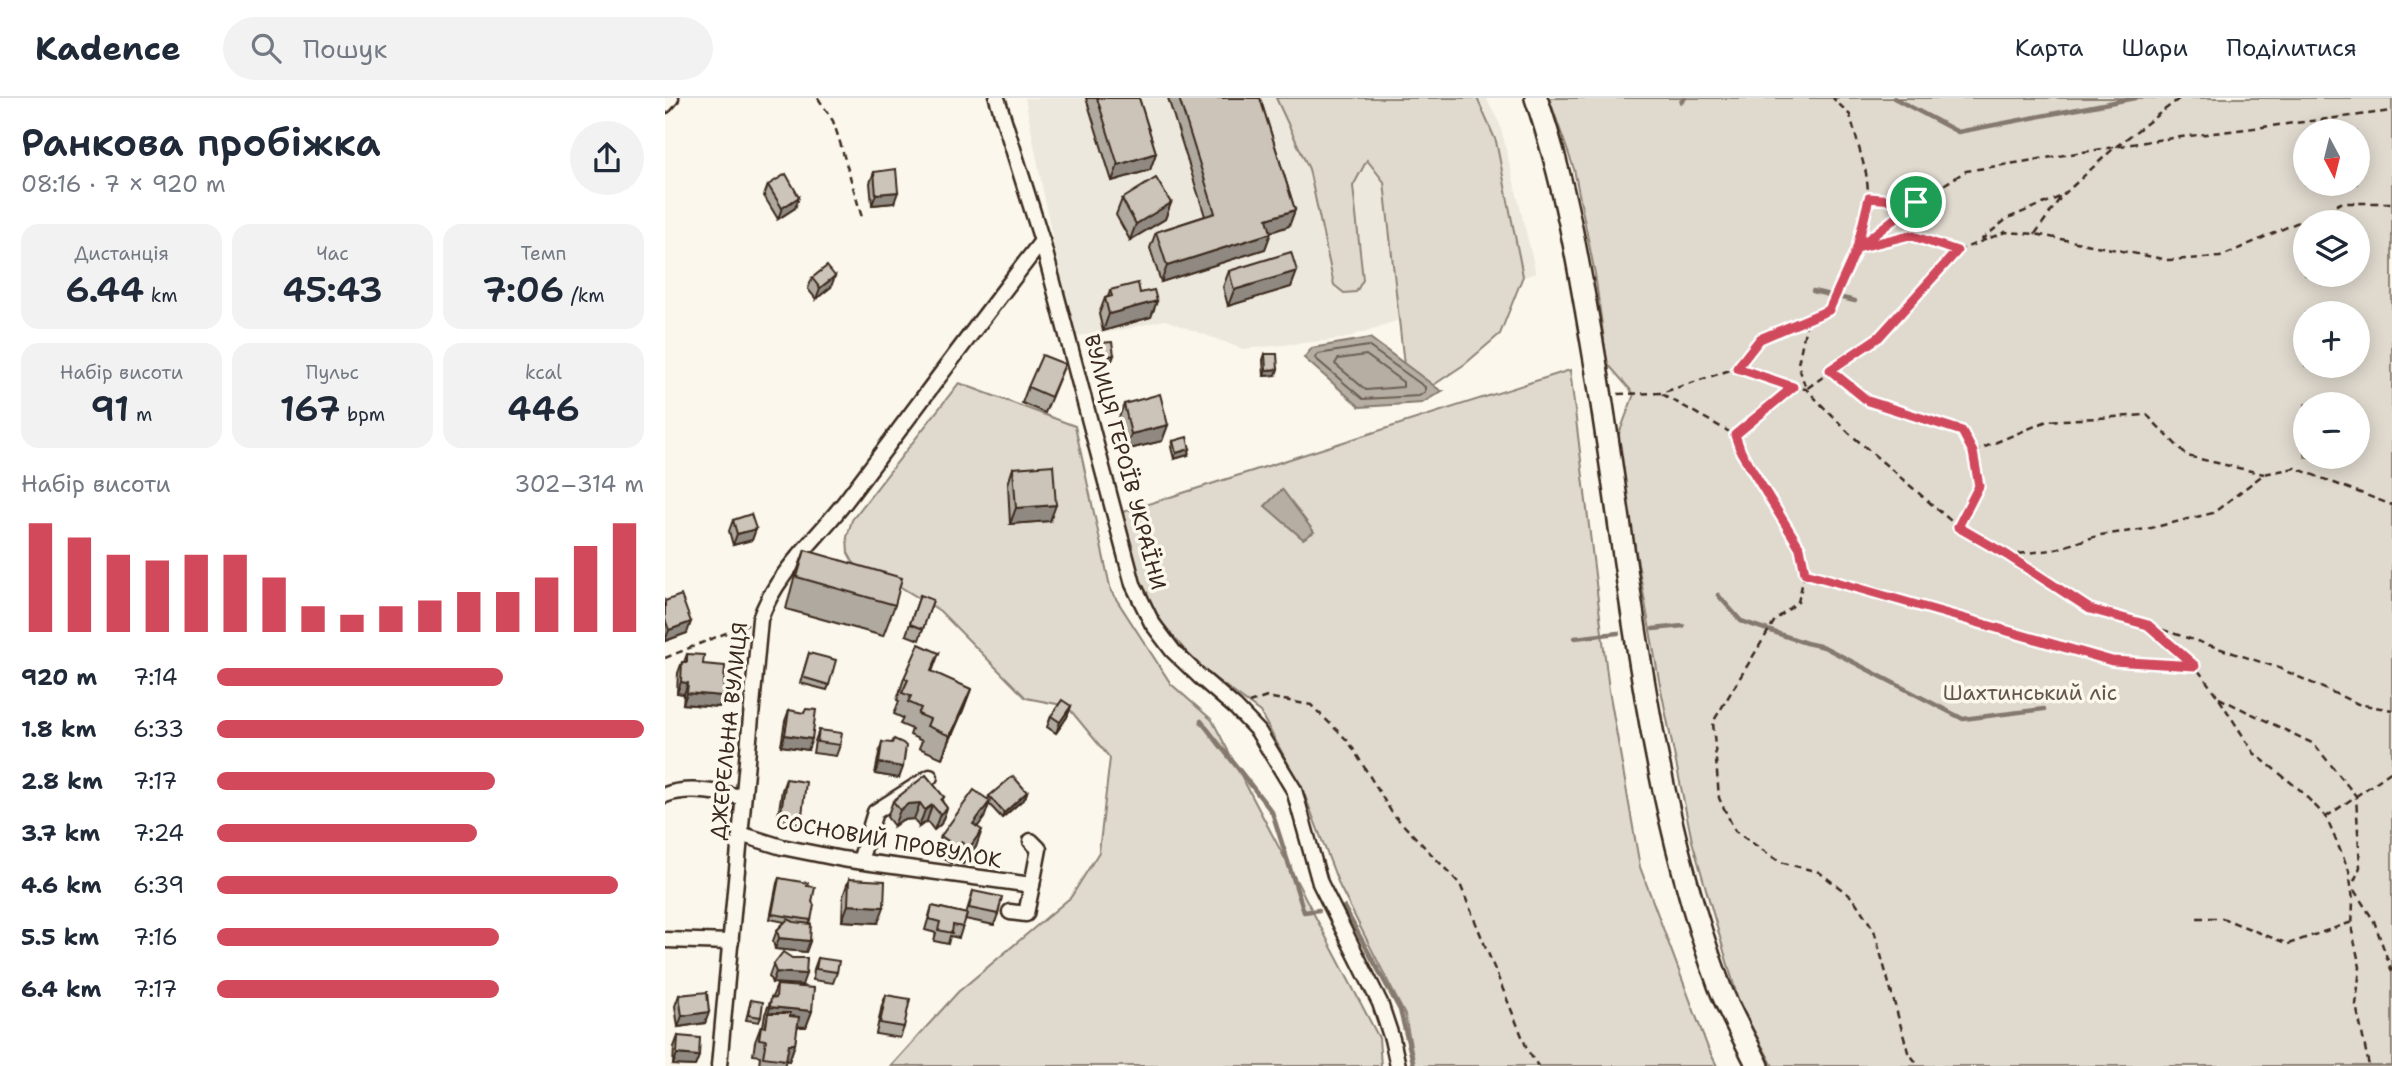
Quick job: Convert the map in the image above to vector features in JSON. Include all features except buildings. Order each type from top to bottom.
[{"type":"highway","points":[[1536,98],[1559,169],[1577,252],[1638,650],[1678,851],[1720,987],[1758,1066]]},
{"type":"street","points":[[665,105],[671,98]]},
{"type":"street","name":"ВУЛИЦЯ ГЕРОЇВ УКРАЇНИ","points":[[997,98],[1042,241],[1133,584],[1152,623],[1174,651],[1258,731],[1294,790],[1320,883],[1380,1003],[1398,1066]]},
{"type":"street","name":"ДЖЕРЕЛЬНА ВУЛИЦЯ","points":[[719,1066],[760,619],[767,599],[776,584],[835,515],[1042,241]]},
{"type":"street","points":[[860,861],[875,812],[930,777]]},
{"type":"street","points":[[665,795],[688,791],[743,797]]},
{"type":"street","name":"СОСНОВИЙ ПРОВУЛОК","points":[[740,834],[782,847],[860,861],[1033,885]]},
{"type":"street","name":"СОСНОВИЙ ПРОВУЛОК","points":[[1010,912],[1026,914],[1039,849],[1031,841]]},
{"type":"street","points":[[665,940],[731,942]]},
{"type":"path","points":[[818,98],[833,121],[863,221]]},
{"type":"path","points":[[1600,395],[1661,393],[1737,368],[1760,339],[1829,310],[1857,248],[1869,198],[1866,173],[1850,115],[1833,98]]},
{"type":"path","points":[[2035,234],[2061,197],[2114,148],[2180,98]]},
{"type":"path","points":[[1857,248],[1916,202],[1966,172],[2242,128],[2392,111]]},
{"type":"path","points":[[1978,242],[2008,218],[2061,197]]},
{"type":"path","points":[[1869,198],[1916,202]]},
{"type":"path","points":[[1737,368],[1806,389],[1879,337],[1957,251],[2005,232],[2035,234],[2168,260],[2220,257],[2341,203],[2392,203]]},
{"type":"path","points":[[1857,248],[1910,235],[1957,251]]},
{"type":"path","points":[[1807,321],[1798,364],[1806,389],[1849,433],[1958,527],[2090,609],[2279,668],[2358,704],[2392,710]]},
{"type":"path","points":[[1830,370],[1868,401],[1962,431],[1973,452],[1979,486],[1958,527]]},
{"type":"path","points":[[1735,435],[1793,387]]},
{"type":"path","points":[[1661,393],[1735,435],[1741,452],[1800,548],[1805,573],[1798,602],[1775,620],[1713,722],[1719,798],[1734,831],[1780,862],[1819,872],[1853,898],[1874,930],[1908,1052],[1919,1066]]},
{"type":"path","points":[[1973,452],[2047,421],[2147,415],[2187,456],[2264,474],[2295,468],[2392,505]]},
{"type":"path","points":[[2007,555],[2053,550],[2100,535],[2147,529],[2213,513],[2264,474]]},
{"type":"path","points":[[1805,573],[2112,661],[2195,666]]},
{"type":"path","points":[[665,658],[760,619]]},
{"type":"path","points":[[2148,625],[2195,666],[2254,753],[2299,789],[2326,817],[2350,871],[2352,931],[2360,967],[2356,1005],[2369,1066]]},
{"type":"path","points":[[1236,708],[1267,697],[1311,705],[1349,742],[1392,813],[1459,884],[1528,1051],[1538,1066]]},
{"type":"path","points":[[2218,698],[2314,744],[2356,796],[2360,867],[2352,887]]},
{"type":"path","points":[[2326,817],[2392,771]]},
{"type":"path","points":[[2352,887],[2374,920],[2392,972]]},
{"type":"path","points":[[2197,918],[2222,918],[2288,944],[2352,922]]},
{"type":"shaded area","points":[[1025,98],[1486,98],[1500,124],[1536,273],[1343,339],[1243,349],[1165,320],[1112,332],[1076,336],[1054,247]]},
{"type":"green space","points":[[1276,98],[1477,98],[1496,141],[1523,276],[1500,334],[1465,364],[1408,402],[1384,182],[1367,160],[1353,186],[1363,280],[1356,292],[1344,293],[1334,285],[1309,169]]},
{"type":"green space","name":"Шахтинський ліс","points":[[1549,98],[2392,98],[2392,1066],[1773,1066],[1740,1006],[1692,841],[1659,680],[1616,442],[1634,394],[1607,363],[1595,274],[1574,169]]},
{"type":"green space","points":[[1570,370],[1609,690],[1640,867],[1717,1066],[1415,1066],[1405,1015],[1340,887],[1303,791],[1260,712],[1197,665],[1163,624],[1138,582],[1120,513]]},
{"type":"green space","points":[[959,383],[1075,426],[1111,591],[1171,684],[1212,720],[1379,1038],[1381,1066],[891,1066],[958,992],[1071,897],[1099,852],[1110,758],[1067,706],[1026,698],[940,611],[894,583],[866,576],[848,553],[847,537],[852,520]]},
{"type":"water","points":[[1370,338],[1442,391],[1422,403],[1360,407],[1304,358],[1312,348]]},
{"type":"water","points":[[1282,489],[1314,532],[1303,539],[1265,506]]},
{"type":"waterway","points":[[1681,102],[1685,98]]},
{"type":"waterway","points":[[1894,98],[1958,132],[2135,98]]},
{"type":"waterway","points":[[1813,291],[1855,301]]},
{"type":"waterway","points":[[1718,595],[1741,621],[1824,647],[1963,719],[2044,709]]},
{"type":"waterway","points":[[1653,629],[1683,626]]},
{"type":"waterway","points":[[1575,638],[1618,633]]},
{"type":"waterway","points":[[1201,721],[1272,812],[1304,912],[1319,910]]},
{"type":"waterway","points":[[1344,907],[1400,1010],[1414,1066]]},
{"type":"route","points":[[1916,202],[1857,248],[1829,310],[1760,339],[1737,368],[1793,387],[1735,435],[1741,452],[1800,548],[1805,573],[2112,661],[2195,666],[2148,625],[2090,609],[1958,527],[1979,486],[1973,452],[1962,431],[1868,401],[1830,370],[1879,337],[1957,251],[1910,235],[1857,248],[1869,198],[1916,202]]}]
